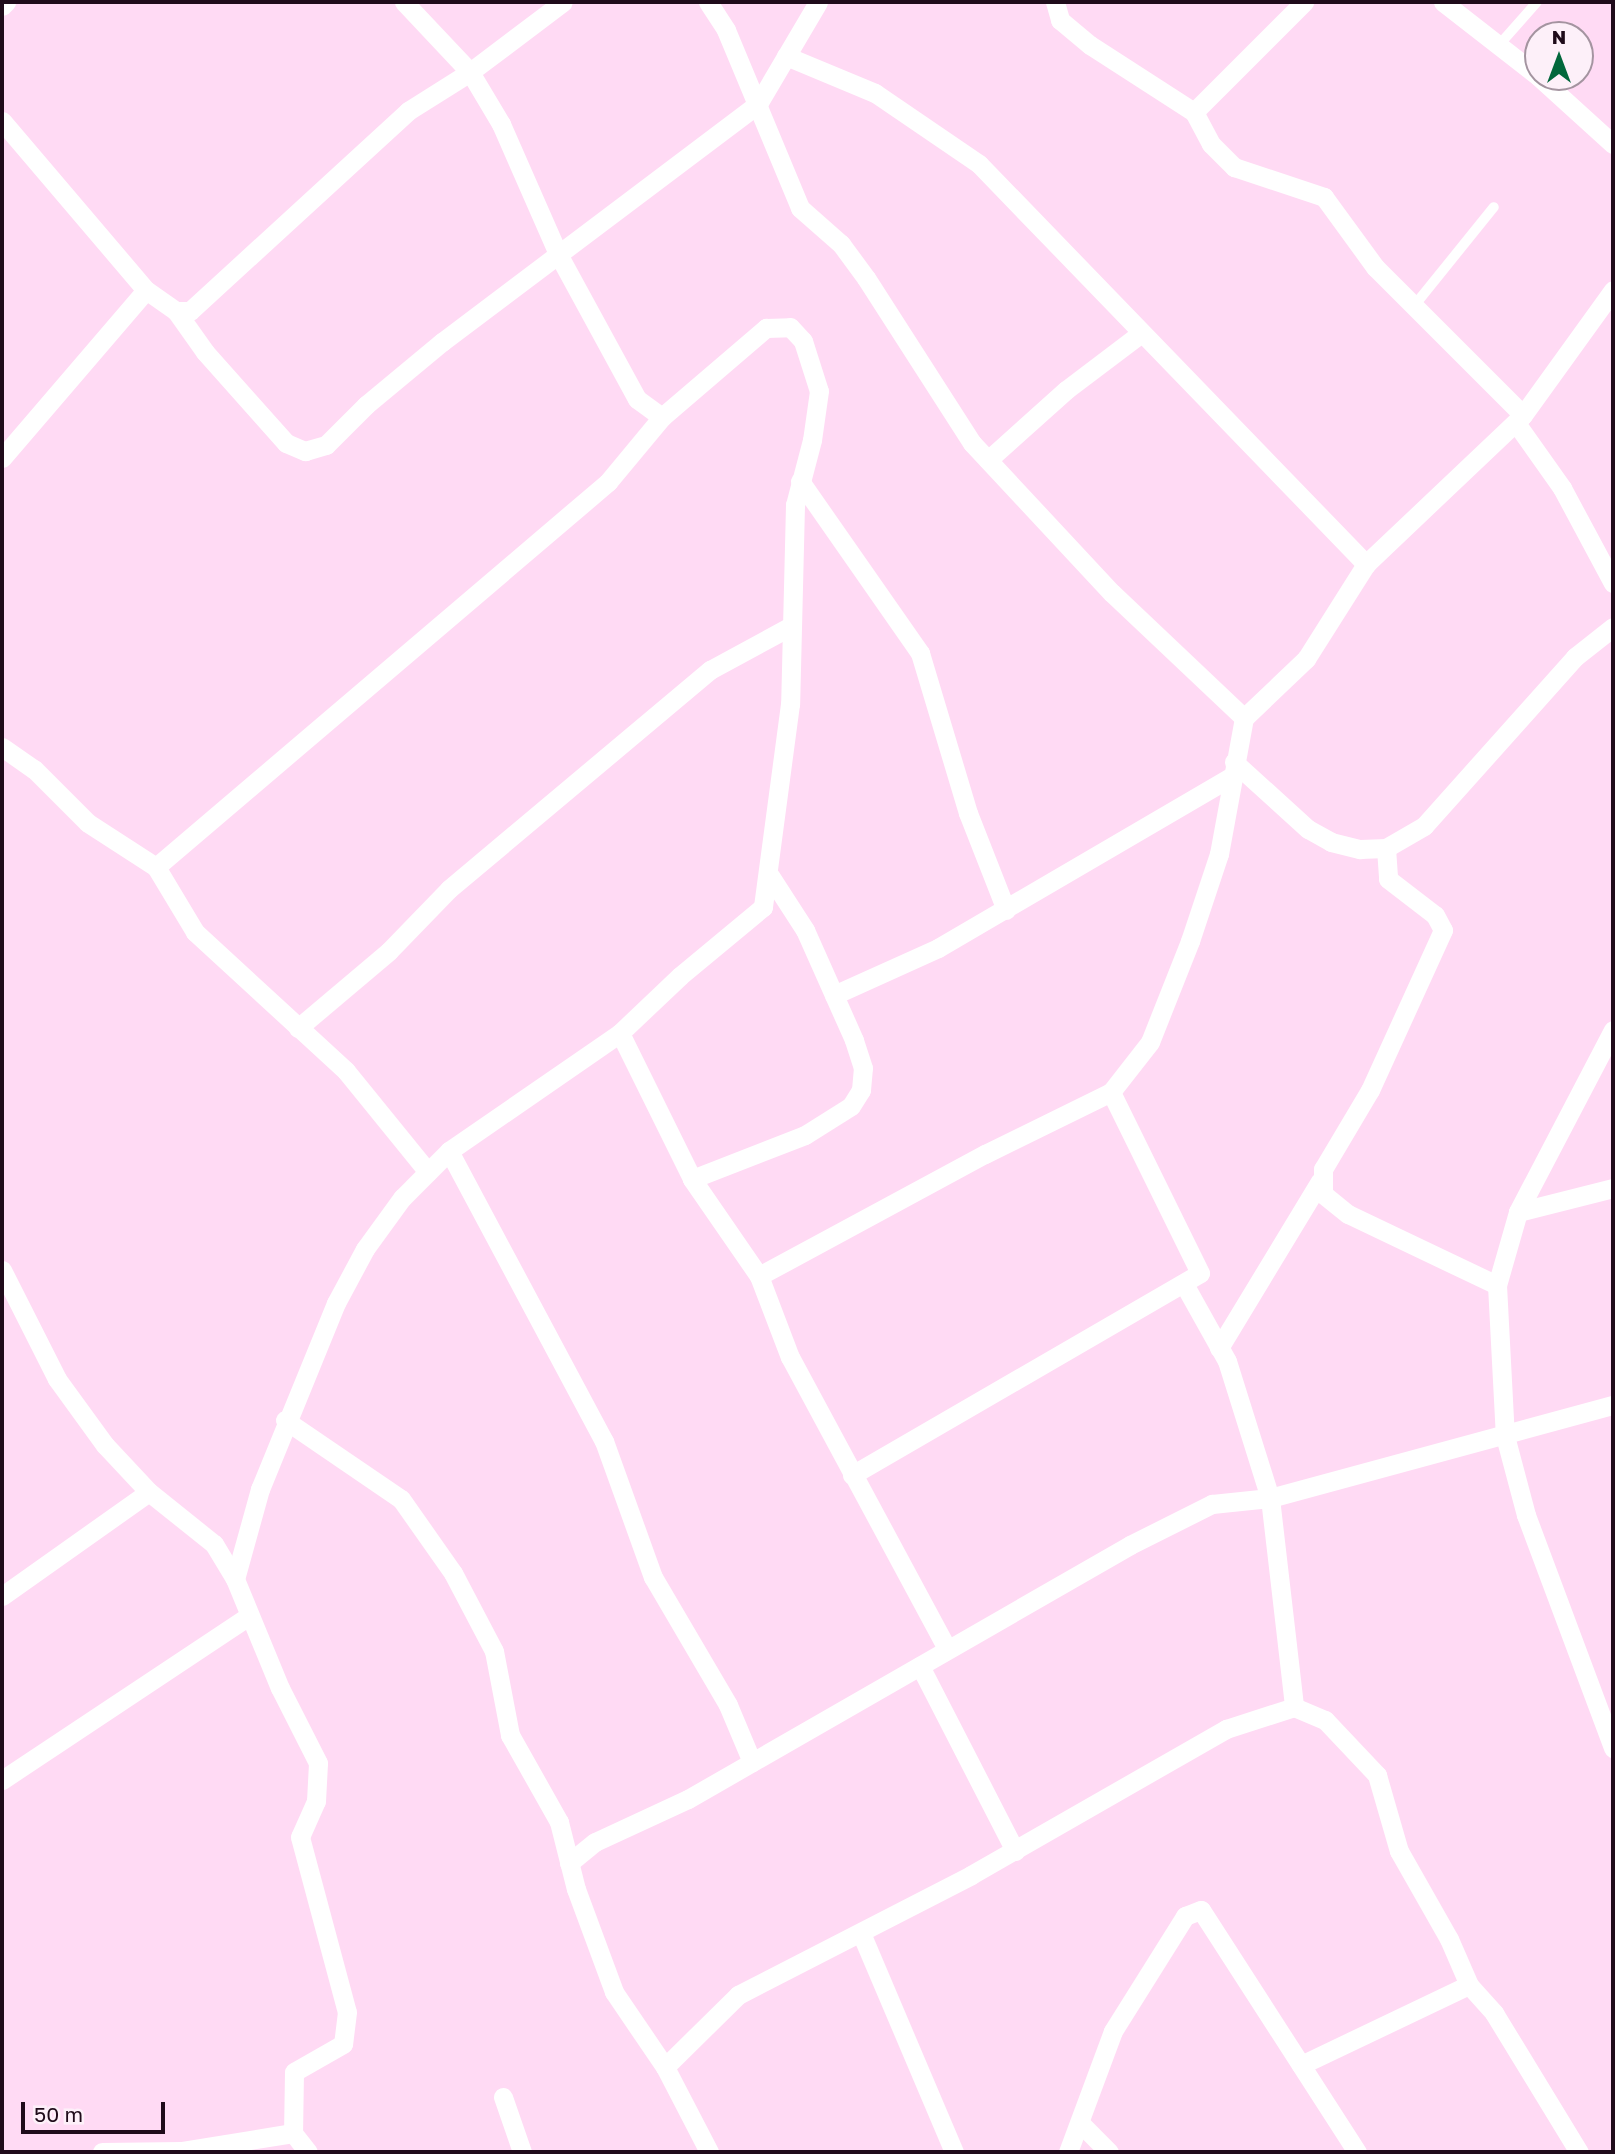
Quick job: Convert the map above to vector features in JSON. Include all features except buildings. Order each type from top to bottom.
[{"type":"street","points":[[2,6],[6,2]]},
{"type":"street","points":[[404,2],[470,72],[501,124],[558,254],[637,399],[662,417]]},
{"type":"street","points":[[176,310],[198,306],[408,111],[470,72],[563,2]]},
{"type":"street","points":[[708,2],[726,30],[800,208],[841,244],[866,278],[972,443],[1112,593],[1244,718]]},
{"type":"street","points":[[2,121],[146,290],[176,310],[205,352],[286,443],[298,449],[317,450],[442,342],[758,104],[818,2]]},
{"type":"street","points":[[1055,2],[1060,20],[1090,46],[1194,112],[1212,144],[1234,167],[1324,197],[1375,267],[1519,419],[1562,488],[1613,583]]},
{"type":"street","points":[[1194,112],[1304,2]]},
{"type":"street","points":[[1444,2],[1524,65]]},
{"type":"street","points":[[786,56],[875,93],[971,158],[1366,564]]},
{"type":"street","points":[[1555,91],[1613,144]]},
{"type":"street","points":[[2,458],[146,290]]},
{"type":"street","points":[[759,1276],[985,1154],[1111,1092],[1150,1042],[1219,854],[1244,718],[1306,659],[1366,564],[1519,419],[1613,290]]},
{"type":"street","points":[[156,867],[608,482],[662,417],[766,328],[790,327],[803,341],[819,391],[812,440],[800,481],[793,524],[790,704],[765,900],[757,914],[680,976],[620,1034],[449,1152],[428,1172],[365,1249],[314,1353],[300,1398],[285,1420],[260,1489],[235,1579]]},
{"type":"street","points":[[988,460],[1066,390],[1140,334]]},
{"type":"street","points":[[800,481],[920,653],[968,813],[1006,910]]},
{"type":"street","points":[[298,1028],[389,951],[449,889],[710,670],[791,625]]},
{"type":"street","points":[[1233,769],[1308,829],[1341,844],[1386,848],[1424,826],[1574,656],[1613,626]]},
{"type":"street","points":[[2,747],[34,769],[88,824],[156,867],[195,932],[353,1079],[428,1172]]},
{"type":"street","points":[[834,995],[938,948],[1006,910],[1233,769]]},
{"type":"street","points":[[1219,1348],[1320,1181],[1323,1168],[1370,1090],[1443,930],[1436,915],[1388,879],[1386,848]]},
{"type":"street","points":[[692,1179],[805,1135],[851,1106],[861,1090],[863,1068],[834,995],[805,930],[769,876]]},
{"type":"street","points":[[1613,1030],[1518,1212],[1497,1285],[1505,1436],[1526,1516],[1613,1748]]},
{"type":"street","points":[[620,1034],[692,1179],[759,1276],[790,1357],[947,1648]]},
{"type":"street","points":[[852,1475],[1198,1275],[1200,1267],[1111,1092]]},
{"type":"street","points":[[449,1152],[604,1441],[653,1577],[728,1705],[752,1762]]},
{"type":"street","points":[[1320,1181],[1323,1194],[1348,1214],[1497,1285]]},
{"type":"street","points":[[1518,1212],[1613,1188]]},
{"type":"street","points":[[2,1270],[57,1379],[105,1445],[149,1492],[214,1544],[235,1579],[249,1616],[318,1763],[317,1801],[300,1837],[305,1870],[321,1909],[347,2012],[343,2044],[294,2073],[293,2133],[308,2152]]},
{"type":"street","points":[[1184,1284],[1219,1348],[1270,1498],[1294,1707]]},
{"type":"street","points":[[569,1863],[595,1842],[688,1800],[947,1648],[1130,1545],[1212,1504],[1270,1498],[1613,1405]]},
{"type":"street","points":[[285,1420],[401,1499],[453,1573],[494,1651],[510,1735],[559,1822],[569,1863],[614,1992],[665,2067],[709,2152]]},
{"type":"street","points":[[2,1596],[149,1492]]},
{"type":"street","points":[[2,1780],[249,1616]]},
{"type":"street","points":[[920,1666],[1015,1851]]},
{"type":"street","points":[[665,2067],[738,1995],[1015,1851],[1226,1729],[1294,1707],[1325,1720],[1377,1775],[1399,1851],[1449,1939],[1469,1986],[1494,2013],[1579,2152]]},
{"type":"street","points":[[1068,2152],[1082,2125],[1113,2031],[1185,1916],[1201,1910],[1357,2152]]},
{"type":"street","points":[[861,1933],[954,2152]]},
{"type":"street","points":[[1301,2065],[1469,1986]]},
{"type":"street","points":[[503,2097],[522,2152]]},
{"type":"street","points":[[1082,2125],[1109,2152]]},
{"type":"street","points":[[102,2152],[183,2151],[293,2133]]},
{"type":"lane","points":[[1499,46],[1537,2]]},
{"type":"lane","points":[[1413,307],[1494,207]]}]
